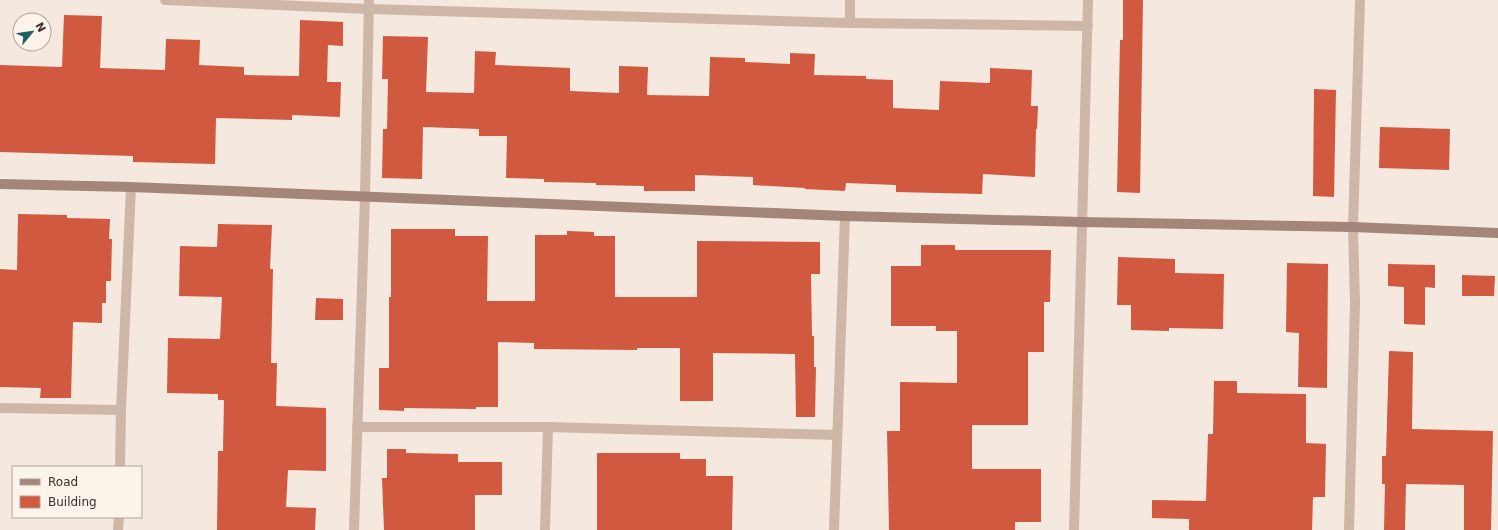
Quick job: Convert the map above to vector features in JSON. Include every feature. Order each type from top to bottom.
[{"type":"street","points":[[164,0],[368,4],[850,23],[1088,26]]},
{"type":"street","points":[[850,0],[850,23]]},
{"type":"street","points":[[1074,530],[1088,0]]},
{"type":"street","points":[[1349,530],[1356,303],[1353,227],[1360,0]]},
{"type":"street","points":[[354,530],[365,196],[368,4]]},
{"type":"street","points":[[0,184],[131,187],[845,216],[1353,227],[1498,233]]},
{"type":"street","points":[[120,466],[121,410],[131,187]]},
{"type":"street","points":[[834,530],[845,216]]},
{"type":"street","points":[[0,408],[121,410]]},
{"type":"street","points":[[357,427],[548,427],[837,435]]},
{"type":"street","points":[[545,530],[548,427]]},
{"type":"street","points":[[118,530],[119,518]]},
{"type":"building","points":[[1123,0],[1143,0],[1140,193],[1117,192],[1120,40],[1123,40]]},
{"type":"building","points":[[64,15],[102,16],[100,68],[165,70],[166,39],[200,40],[199,65],[244,67],[244,75],[299,76],[300,20],[343,22],[343,46],[328,45],[327,82],[341,82],[340,117],[292,115],[292,120],[216,118],[215,164],[133,162],[133,156],[0,152],[0,65],[62,67]]},
{"type":"building","points":[[383,36],[428,37],[426,92],[474,93],[475,51],[496,52],[495,65],[570,68],[570,91],[619,93],[619,66],[648,67],[647,95],[709,96],[710,57],[745,58],[745,62],[790,64],[790,53],[815,54],[814,75],[866,76],[866,79],[893,80],[893,108],[939,110],[940,81],[990,83],[990,68],[1032,70],[1031,106],[1038,106],[1035,177],[983,174],[982,194],[896,192],[896,185],[846,183],[845,191],[805,189],[753,185],[753,177],[695,175],[695,191],[644,191],[644,186],[544,182],[544,179],[506,178],[507,136],[479,136],[479,129],[423,127],[422,179],[382,178],[383,129],[387,129],[388,79],[382,79]]},
{"type":"building","points":[[1314,89],[1336,90],[1334,197],[1313,196]]},
{"type":"building","points":[[1380,127],[1450,129],[1449,170],[1379,168]]},
{"type":"building","points":[[18,214],[67,215],[67,218],[110,219],[109,239],[112,239],[111,281],[106,281],[106,303],[102,303],[102,323],[73,322],[71,398],[40,398],[41,388],[0,387],[0,269],[17,270]]},
{"type":"building","points":[[218,224],[272,225],[270,269],[273,269],[271,363],[277,363],[276,406],[326,408],[326,471],[288,470],[286,507],[316,508],[315,530],[217,530],[218,451],[223,451],[224,400],[218,400],[218,394],[167,393],[168,338],[220,339],[222,297],[179,296],[180,246],[217,247]]},
{"type":"building","points":[[391,229],[455,229],[455,236],[488,236],[487,301],[535,301],[535,235],[567,235],[567,231],[594,232],[594,236],[615,236],[615,297],[697,297],[697,241],[820,242],[820,274],[811,274],[812,336],[814,336],[814,367],[816,367],[815,417],[796,417],[795,354],[713,353],[713,401],[680,401],[680,348],[637,348],[637,350],[534,349],[534,343],[498,342],[498,407],[476,407],[476,409],[404,408],[404,411],[379,410],[379,368],[389,368]]},
{"type":"building","points":[[921,245],[955,245],[955,250],[1051,250],[1050,302],[1044,302],[1044,352],[1028,352],[1028,425],[972,425],[972,469],[1041,469],[1041,522],[1015,522],[1015,530],[889,530],[887,431],[900,431],[900,382],[957,383],[957,331],[936,331],[936,326],[891,326],[891,266],[921,266]]},
{"type":"building","points":[[1118,257],[1175,259],[1175,273],[1224,274],[1223,329],[1169,328],[1169,331],[1131,330],[1131,305],[1117,305]]},
{"type":"building","points":[[1287,263],[1328,264],[1327,388],[1298,387],[1299,333],[1286,332]]},
{"type":"building","points":[[1388,264],[1435,265],[1435,288],[1425,287],[1425,325],[1404,324],[1404,287],[1388,286]]},
{"type":"building","points":[[1462,275],[1495,276],[1494,296],[1462,296]]},
{"type":"building","points":[[316,298],[343,299],[343,320],[315,320]]},
{"type":"building","points":[[1389,351],[1413,352],[1412,429],[1493,431],[1491,530],[1464,530],[1464,485],[1406,484],[1405,530],[1384,530],[1385,484],[1382,484],[1382,456],[1386,456]]},
{"type":"building","points":[[1214,381],[1237,381],[1237,393],[1306,394],[1306,443],[1326,444],[1325,497],[1313,497],[1312,530],[1189,530],[1189,519],[1152,518],[1152,500],[1206,501],[1208,434],[1213,434]]},
{"type":"building","points":[[387,449],[406,449],[406,453],[458,454],[458,462],[502,462],[502,495],[475,495],[475,530],[384,530],[382,478],[387,478]]},
{"type":"building","points":[[597,453],[680,453],[680,459],[706,459],[706,476],[733,476],[732,530],[597,530]]}]
